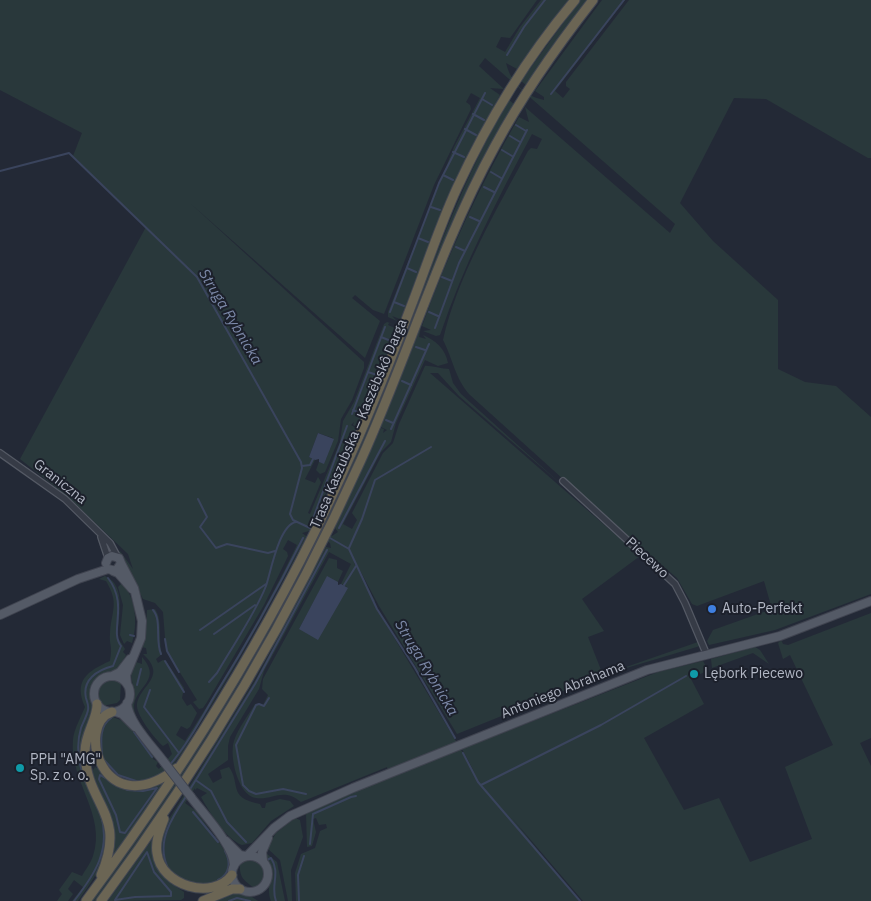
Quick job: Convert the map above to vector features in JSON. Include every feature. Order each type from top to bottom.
[{"type":"highway","name":"Trasa Kaszubska – Kaszëbskô Darga","points":[[86,901],[183,763],[247,658],[318,524],[384,378],[456,190],[481,140],[514,83],[575,0]]},
{"type":"highway","name":"Trasa Kaszubska – Kaszëbskô Darga","points":[[101,901],[172,801],[257,663],[329,529],[386,401],[460,219],[495,147],[526,93],[593,0]]},
{"type":"highway","points":[[95,889],[109,856],[111,841],[107,817],[91,780],[85,760],[86,739],[96,711],[96,704]]},
{"type":"highway","points":[[114,712],[105,715],[99,726],[96,748],[100,762],[116,780],[130,785],[146,785],[160,780],[183,763]]},
{"type":"highway","points":[[172,801],[159,832],[156,847],[159,862],[167,876],[181,886],[197,890],[220,885],[233,871]]},
{"type":"highway","points":[[203,901],[232,889],[240,889]]},
{"type":"main road","points":[[0,615],[119,560],[120,568],[109,565]]},
{"type":"main road","name":"Graniczna","points":[[119,560],[131,579],[137,597],[142,624],[140,640],[126,675],[127,684]]},
{"type":"main road","name":"Graniczna","points":[[109,565],[123,578],[137,597]]},
{"type":"main road","name":"Antoniego Abrahama","points":[[246,856],[274,828],[290,816],[315,803],[647,670],[706,653],[780,636],[871,601]]},
{"type":"main road","name":"Graniczna","points":[[112,676],[120,672],[135,654]]},
{"type":"main road","points":[[140,731],[122,714],[104,710],[96,704],[93,695],[96,684],[102,679],[112,676],[120,678],[127,684],[130,693],[127,703],[128,710],[140,731],[221,836],[234,859],[234,882],[240,889],[253,892],[265,884],[268,873],[263,861],[255,856],[240,854],[221,836]]},
{"type":"main road","points":[[114,712],[127,703]]},
{"type":"main road","name":"Antoniego Abrahama","points":[[263,861],[262,852],[274,828]]},
{"type":"main road","points":[[233,871],[246,856]]},
{"type":"street","name":"Graniczna","points":[[0,453],[65,499],[110,543],[119,560]]},
{"type":"street","name":"Piecewo","points":[[563,481],[675,584],[706,653]]},
{"type":"street","name":"Graniczna","points":[[101,536],[109,565]]},
{"type":"shaded area","points":[[0,0],[537,0],[510,38],[501,37],[496,47],[505,52],[520,27],[541,0],[568,0],[517,69],[506,63],[511,76],[519,87],[530,95],[544,100],[544,97],[535,91],[602,0],[625,0],[555,91],[563,98],[570,89],[566,86],[566,82],[629,0],[871,0],[871,158],[766,99],[734,98],[680,203],[713,241],[778,300],[778,369],[805,382],[836,386],[871,417],[871,594],[775,630],[709,645],[707,641],[713,630],[772,609],[764,581],[697,606],[692,604],[677,578],[563,481],[470,395],[458,376],[443,340],[449,316],[468,268],[491,220],[528,151],[531,148],[537,149],[542,139],[532,134],[470,258],[440,335],[436,336],[423,331],[431,330],[422,326],[454,246],[491,167],[519,117],[529,122],[525,107],[670,233],[675,224],[485,58],[479,66],[504,89],[490,88],[500,95],[469,151],[444,206],[397,328],[400,319],[392,316],[397,321],[388,317],[388,312],[454,147],[480,98],[471,93],[466,102],[470,105],[471,109],[434,185],[384,314],[373,310],[355,295],[352,298],[380,321],[365,358],[190,203],[364,362],[364,368],[352,400],[341,419],[338,441],[325,472],[320,474],[316,470],[320,459],[319,462],[324,463],[333,438],[318,433],[309,457],[315,460],[305,479],[315,483],[318,477],[321,482],[308,513],[310,514],[340,442],[343,421],[354,402],[384,324],[387,322],[396,325],[389,323],[388,325],[397,329],[357,427],[353,425],[354,422],[351,425],[356,428],[314,519],[310,518],[311,525],[332,536],[338,532],[335,528],[381,428],[384,429],[383,433],[387,430],[381,427],[421,327],[419,337],[426,339],[423,335],[436,343],[445,353],[448,363],[438,366],[425,360],[396,423],[391,442],[381,452],[343,524],[352,529],[357,520],[352,513],[383,453],[393,443],[399,424],[425,366],[429,366],[449,369],[453,383],[461,394],[561,484],[459,396],[438,373],[430,373],[640,556],[582,599],[604,631],[588,637],[603,675],[457,734],[379,606],[356,563],[354,563],[375,601],[377,609],[475,773],[462,749],[658,672],[703,661],[708,670],[691,679],[704,704],[644,738],[684,810],[719,798],[750,862],[812,839],[785,767],[833,745],[790,655],[783,659],[778,643],[781,640],[783,644],[788,645],[871,613],[871,738],[860,743],[871,766],[871,901],[583,901],[512,818],[579,901],[296,901],[295,873],[301,854],[315,848],[320,831],[327,828],[326,824],[319,825],[316,818],[313,819],[316,832],[312,846],[307,847],[306,812],[389,777],[387,767],[301,802],[289,795],[262,798],[250,796],[244,790],[236,774],[233,748],[236,736],[255,704],[263,705],[268,695],[262,689],[263,679],[329,558],[337,560],[337,568],[343,571],[337,584],[327,577],[299,629],[347,587],[342,584],[340,586],[351,564],[329,552],[264,671],[259,689],[230,737],[228,760],[208,774],[213,783],[222,778],[220,770],[229,767],[239,794],[243,798],[260,804],[262,808],[265,808],[266,803],[280,799],[290,801],[294,806],[271,821],[252,843],[242,845],[230,837],[214,818],[201,797],[207,793],[197,788],[195,790],[195,788],[185,803],[196,811],[229,856],[228,870],[220,879],[207,884],[192,884],[178,878],[167,867],[162,849],[166,824],[256,679],[326,547],[331,548],[330,543],[309,531],[302,533],[306,536],[305,539],[256,629],[189,742],[172,765],[158,777],[143,781],[129,780],[117,774],[107,764],[101,752],[99,739],[102,727],[111,717],[125,722],[136,732],[154,756],[153,759],[158,762],[156,766],[159,769],[172,754],[168,743],[163,746],[147,727],[137,706],[142,692],[153,675],[150,662],[143,654],[147,654],[146,648],[142,647],[146,630],[147,610],[155,609],[159,619],[162,654],[156,659],[158,663],[163,660],[166,661],[184,688],[182,698],[187,706],[191,704],[197,713],[190,727],[187,729],[181,726],[176,735],[185,741],[244,644],[297,545],[288,540],[283,549],[287,552],[288,556],[264,605],[207,702],[203,708],[199,709],[193,702],[197,700],[166,650],[163,612],[155,603],[143,599],[119,552],[133,569],[128,554],[68,497],[20,459],[146,227],[73,156],[82,133],[0,90]]},
{"type":"shaded area","points":[[580,0],[588,0],[526,85],[521,81]]},
{"type":"shaded area","points":[[509,100],[514,104],[500,128],[363,446],[325,527],[322,526],[385,386],[464,187]]},
{"type":"shaded area","points":[[315,539],[318,541],[294,588],[242,680],[157,814],[96,901],[92,901],[167,794],[224,705]]},
{"type":"shaded area","points":[[105,576],[117,587],[120,604],[118,638],[125,649],[123,652],[126,655],[116,670],[99,676],[93,681],[90,693],[93,709],[83,736],[81,752],[84,771],[103,822],[105,847],[98,871],[78,901],[72,901],[83,887],[74,880],[68,889],[73,894],[68,901],[57,901],[62,894],[59,890],[72,872],[82,876],[92,859],[96,841],[92,812],[76,769],[73,755],[73,740],[76,727],[85,707],[81,690],[82,683],[89,673],[110,661],[110,634],[114,602],[106,581],[99,579]]},
{"type":"shaded area","points":[[122,583],[127,589],[133,604],[135,620],[132,643],[127,641],[124,644],[120,635],[123,605],[118,587]]},
{"type":"shaded area","points":[[698,642],[700,646],[603,675]]},
{"type":"shaded area","points":[[755,647],[760,650],[769,664],[753,653],[712,668],[711,659]]},
{"type":"shaded area","points":[[142,657],[148,665],[150,672],[149,678],[135,700],[134,707],[139,721],[133,713],[131,706],[134,694],[131,674],[136,662],[142,664]]},
{"type":"shaded area","points":[[113,679],[121,682],[120,700],[117,703],[102,706],[98,700],[97,690],[103,682]]},
{"type":"shaded area","points":[[95,767],[116,784],[130,789],[151,788],[164,782],[113,857],[115,846],[112,824],[92,772]]},
{"type":"shaded area","points":[[295,818],[300,820],[303,837],[291,870],[292,901],[288,901],[280,860],[267,848],[276,833]]},
{"type":"shaded area","points":[[154,837],[154,856],[159,870],[168,881],[184,892],[184,898],[181,900],[108,901]]},
{"type":"shaded area","points":[[267,854],[277,862],[285,901],[271,901],[269,896],[270,870],[266,859]]},
{"type":"shaded area","points":[[251,859],[261,864],[264,871],[263,881],[254,888],[247,883],[240,872],[240,863]]},
{"type":"shaded area","points":[[236,893],[252,897],[258,901],[215,901]]},
{"type":"water","points":[[318,433],[334,439],[324,464],[319,462],[319,459],[315,460],[309,457]]},
{"type":"water","points":[[327,576],[338,582],[338,585],[341,584],[348,588],[318,640],[299,629]]},
{"type":"waterway","points":[[507,55],[524,27],[545,0]]},
{"type":"waterway","points":[[551,94],[624,0]]},
{"type":"waterway","points":[[390,312],[439,183],[485,93]]},
{"type":"waterway","points":[[482,99],[492,105]]},
{"type":"waterway","points":[[473,114],[484,120]]},
{"type":"waterway","points":[[516,125],[526,131]]},
{"type":"waterway","points":[[465,129],[476,135]]},
{"type":"waterway","points":[[435,328],[459,263],[527,130]]},
{"type":"waterway","points":[[510,136],[520,142]]},
{"type":"waterway","points":[[502,150],[512,156]]},
{"type":"waterway","points":[[453,152],[464,157]]},
{"type":"waterway","name":"Struga Rybnicka","points":[[0,171],[69,153],[197,277],[301,462],[302,468],[290,514],[293,520],[310,528]]},
{"type":"waterway","points":[[491,172],[501,178]]},
{"type":"waterway","points":[[443,175],[453,180]]},
{"type":"waterway","points":[[484,187],[494,192]]},
{"type":"waterway","points":[[431,207],[440,210]]},
{"type":"waterway","points":[[470,217],[479,221]]},
{"type":"waterway","points":[[418,238],[428,242]]},
{"type":"waterway","points":[[456,247],[465,251]]},
{"type":"waterway","points":[[407,268],[416,272]]},
{"type":"waterway","points":[[442,277],[452,281]]},
{"type":"waterway","points":[[394,302],[404,306]]},
{"type":"waterway","points":[[429,312],[438,316]]},
{"type":"waterway","points":[[352,414],[385,327]]},
{"type":"waterway","points":[[381,337],[391,341]]},
{"type":"waterway","points":[[391,429],[429,344]]},
{"type":"waterway","points":[[416,347],[425,350]]},
{"type":"waterway","points":[[368,372],[377,375]]},
{"type":"waterway","points":[[402,381],[411,385]]},
{"type":"waterway","points":[[353,410],[361,414]]},
{"type":"waterway","points":[[386,420],[393,423]]},
{"type":"waterway","points":[[314,516],[347,426]]},
{"type":"waterway","points":[[339,528],[385,441]]},
{"type":"waterway","points":[[349,548],[362,519],[375,480],[431,447]]},
{"type":"waterway","points":[[302,466],[310,465],[313,459]]},
{"type":"waterway","points":[[198,499],[207,517],[200,527],[216,548],[227,544],[268,553],[275,551]]},
{"type":"waterway","points":[[209,682],[217,673],[256,608],[266,586],[280,540],[290,525],[296,522]]},
{"type":"waterway","points":[[324,526],[326,522]]},
{"type":"waterway","points":[[169,766],[194,732],[272,598],[303,538]]},
{"type":"waterway","name":"Struga Rybnicka","points":[[330,538],[349,549],[377,609],[415,668],[455,738]]},
{"type":"waterway","points":[[189,791],[255,684],[327,550]]},
{"type":"waterway","points":[[344,585],[356,566]]},
{"type":"waterway","points":[[87,785],[80,764],[78,750],[79,735],[88,708],[85,692],[86,686],[96,673],[113,666],[121,646],[117,633],[117,598],[108,578]]},
{"type":"waterway","points":[[200,630],[266,584]]},
{"type":"waterway","points":[[214,634],[255,605]]},
{"type":"waterway","points":[[279,613],[284,605]]},
{"type":"waterway","points":[[153,610],[157,619],[158,643],[161,654]]},
{"type":"waterway","points":[[130,635],[134,636]]},
{"type":"waterway","points":[[165,639],[167,651],[179,672]]},
{"type":"waterway","points":[[165,661],[184,692]]},
{"type":"waterway","points":[[137,685],[141,669]]},
{"type":"waterway","points":[[481,785],[601,725],[686,676]]},
{"type":"waterway","points":[[150,690],[144,707],[179,753]]},
{"type":"waterway","points":[[269,698],[264,706],[256,705],[236,745],[243,785],[249,791],[256,794],[283,789],[306,794]]},
{"type":"waterway","points":[[102,755],[101,740],[104,725],[111,718]]},
{"type":"waterway","points":[[134,732],[152,757]]},
{"type":"waterway","name":"Struga Rybnicka","points":[[463,753],[478,782],[580,901]]},
{"type":"waterway","points":[[105,761],[118,775],[136,781]]},
{"type":"waterway","points":[[100,775],[127,790],[143,791],[157,788],[125,833],[120,832],[116,815],[99,779],[100,775]]},
{"type":"waterway","points":[[197,781],[211,791],[227,822],[246,842]]},
{"type":"waterway","points":[[167,866],[164,856],[165,838],[176,811],[187,795]]},
{"type":"waterway","points":[[310,844],[313,814],[356,796]]},
{"type":"waterway","points":[[193,812],[218,842]]},
{"type":"waterway","points":[[74,901],[99,861],[104,839],[101,815]]},
{"type":"waterway","points":[[218,880],[227,871],[229,863],[225,851]]},
{"type":"waterway","points":[[147,852],[154,872],[171,892],[171,896],[135,897],[115,900],[147,852]]},
{"type":"waterway","points":[[299,901],[298,875],[304,856]]},
{"type":"waterway","points":[[267,860],[271,858],[274,864],[274,895],[276,901]]},
{"type":"waterway","points":[[229,901],[237,898],[250,901]]},
{"type":"place","name":"Auto-Perfekt","points":[[712,609]]},
{"type":"place","name":"Lębork Piecewo","points":[[694,674]]},
{"type":"place","name":"PPH \"AMG\" Sp. z o. o.","points":[[20,768]]}]
